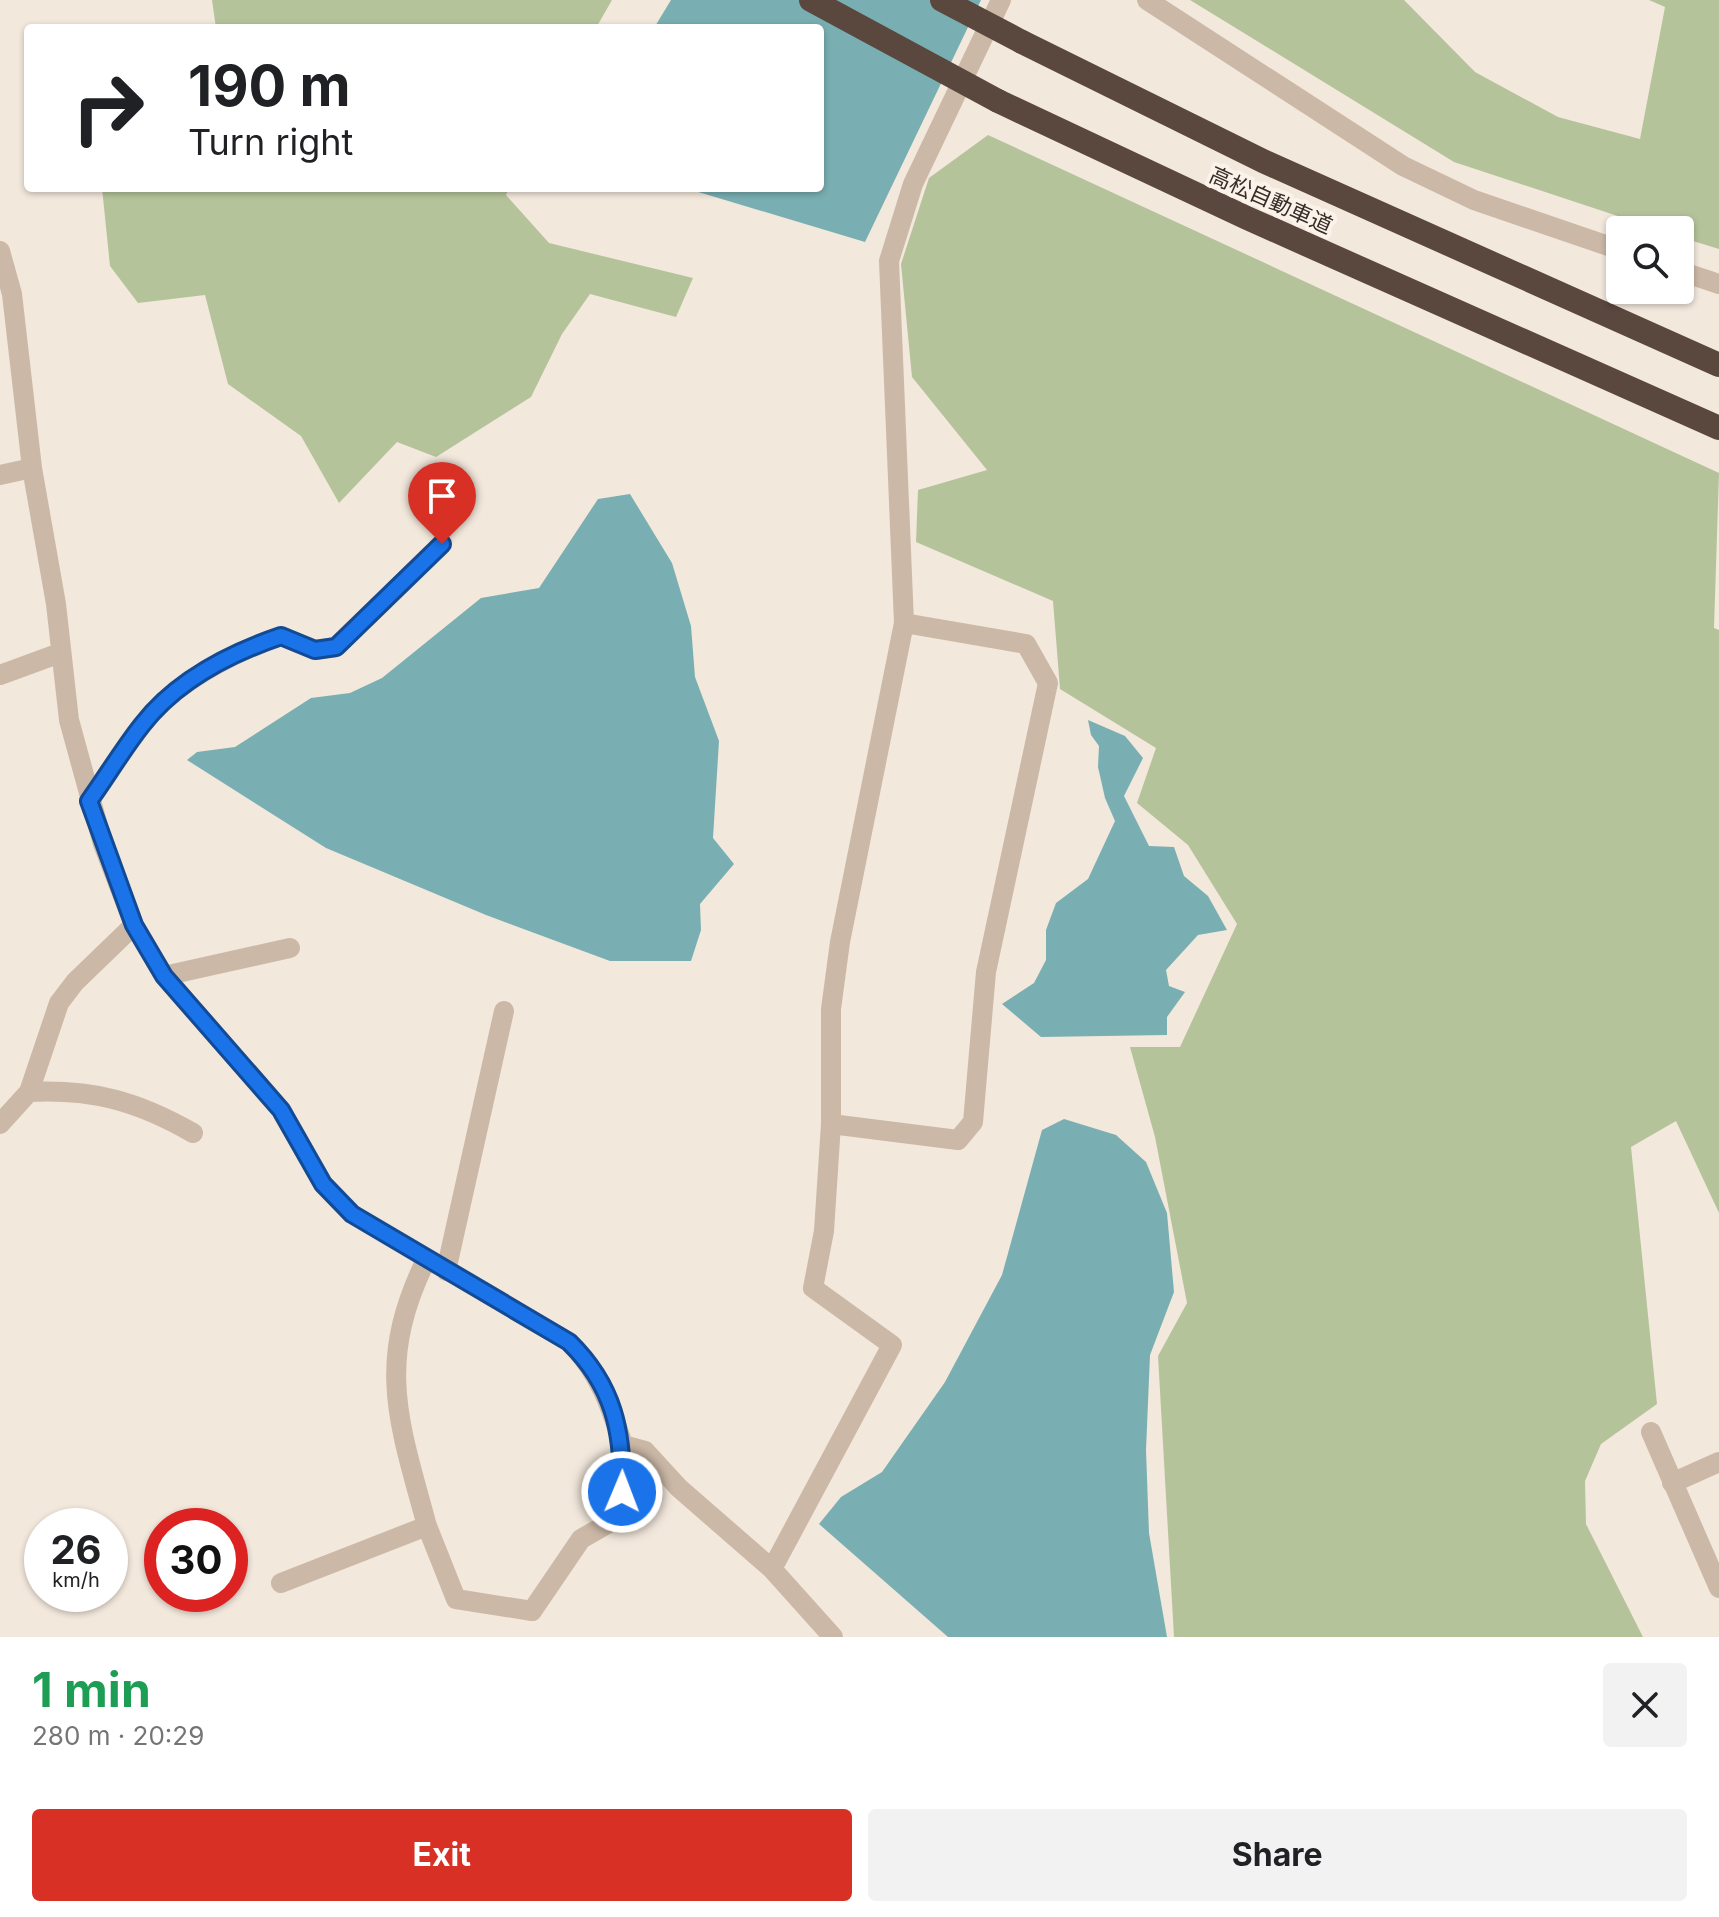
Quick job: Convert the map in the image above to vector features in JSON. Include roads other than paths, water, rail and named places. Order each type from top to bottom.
[{"type":"highway","name":"高松自動車道","points":[[811,0],[998,101],[1261,224],[1715,427]]},
{"type":"highway","name":"高松自動車道","points":[[942,0],[1263,161],[1719,365]]},
{"type":"street","points":[[772,1569],[892,1345],[813,1288],[824,1231],[831,1124],[831,1009],[840,942],[904,623],[889,261],[913,184],[1001,0]]},
{"type":"street","points":[[1147,0],[1403,166],[1474,200],[1606,245]]},
{"type":"street","points":[[0,251],[12,294],[32,468],[56,604],[69,720],[89,801],[134,925],[164,976],[281,1110],[323,1184],[352,1214],[569,1342],[607,1395],[623,1445],[621,1516],[581,1539],[532,1611],[456,1599],[427,1526],[398,1420],[394,1374],[406,1301],[426,1260]]},
{"type":"street","points":[[1694,276],[1719,284]]},
{"type":"street","points":[[0,475],[32,468]]},
{"type":"street","points":[[89,801],[143,722],[192,680],[234,652],[281,636],[315,650],[336,647],[442,544]]},
{"type":"street","points":[[831,1124],[958,1140],[973,1122],[986,972],[1048,683],[1026,644],[904,623]]},
{"type":"street","points":[[0,675],[60,653]]},
{"type":"street","points":[[0,1124],[29,1092],[59,1003],[75,982],[134,925]]},
{"type":"street","points":[[164,976],[290,948]]},
{"type":"street","points":[[446,1271],[504,1011]]},
{"type":"street","points":[[29,1092],[77,1090],[151,1109],[193,1133]]},
{"type":"street","points":[[1651,1432],[1672,1483],[1712,1549],[1719,1588]]},
{"type":"street","points":[[623,1445],[645,1451],[679,1488],[772,1569],[833,1637]]},
{"type":"street","points":[[1672,1483],[1719,1462]]},
{"type":"street","points":[[281,1583],[427,1526]]},
{"type":"water","points":[[671,0],[981,0],[865,242],[698,192],[824,192],[824,24],[656,24]]},
{"type":"water","points":[[630,494],[672,563],[691,626],[695,677],[719,741],[713,838],[734,864],[700,904],[701,930],[691,961],[610,961],[486,915],[326,848],[187,760],[197,752],[235,747],[311,698],[350,693],[382,678],[481,598],[539,588],[598,499]]},
{"type":"water","points":[[1088,720],[1125,736],[1143,758],[1124,796],[1149,846],[1174,847],[1184,876],[1208,896],[1227,930],[1198,935],[1166,970],[1169,986],[1185,992],[1167,1017],[1167,1035],[1041,1037],[1002,1004],[1034,983],[1046,960],[1046,930],[1056,903],[1088,879],[1115,821],[1105,798],[1098,767],[1099,746],[1091,735]]},
{"type":"water","points":[[1064,1119],[1116,1135],[1146,1162],[1167,1213],[1174,1292],[1150,1355],[1146,1450],[1149,1533],[1167,1637],[948,1637],[819,1524],[841,1497],[882,1472],[945,1382],[1002,1275],[1042,1130]]}]
